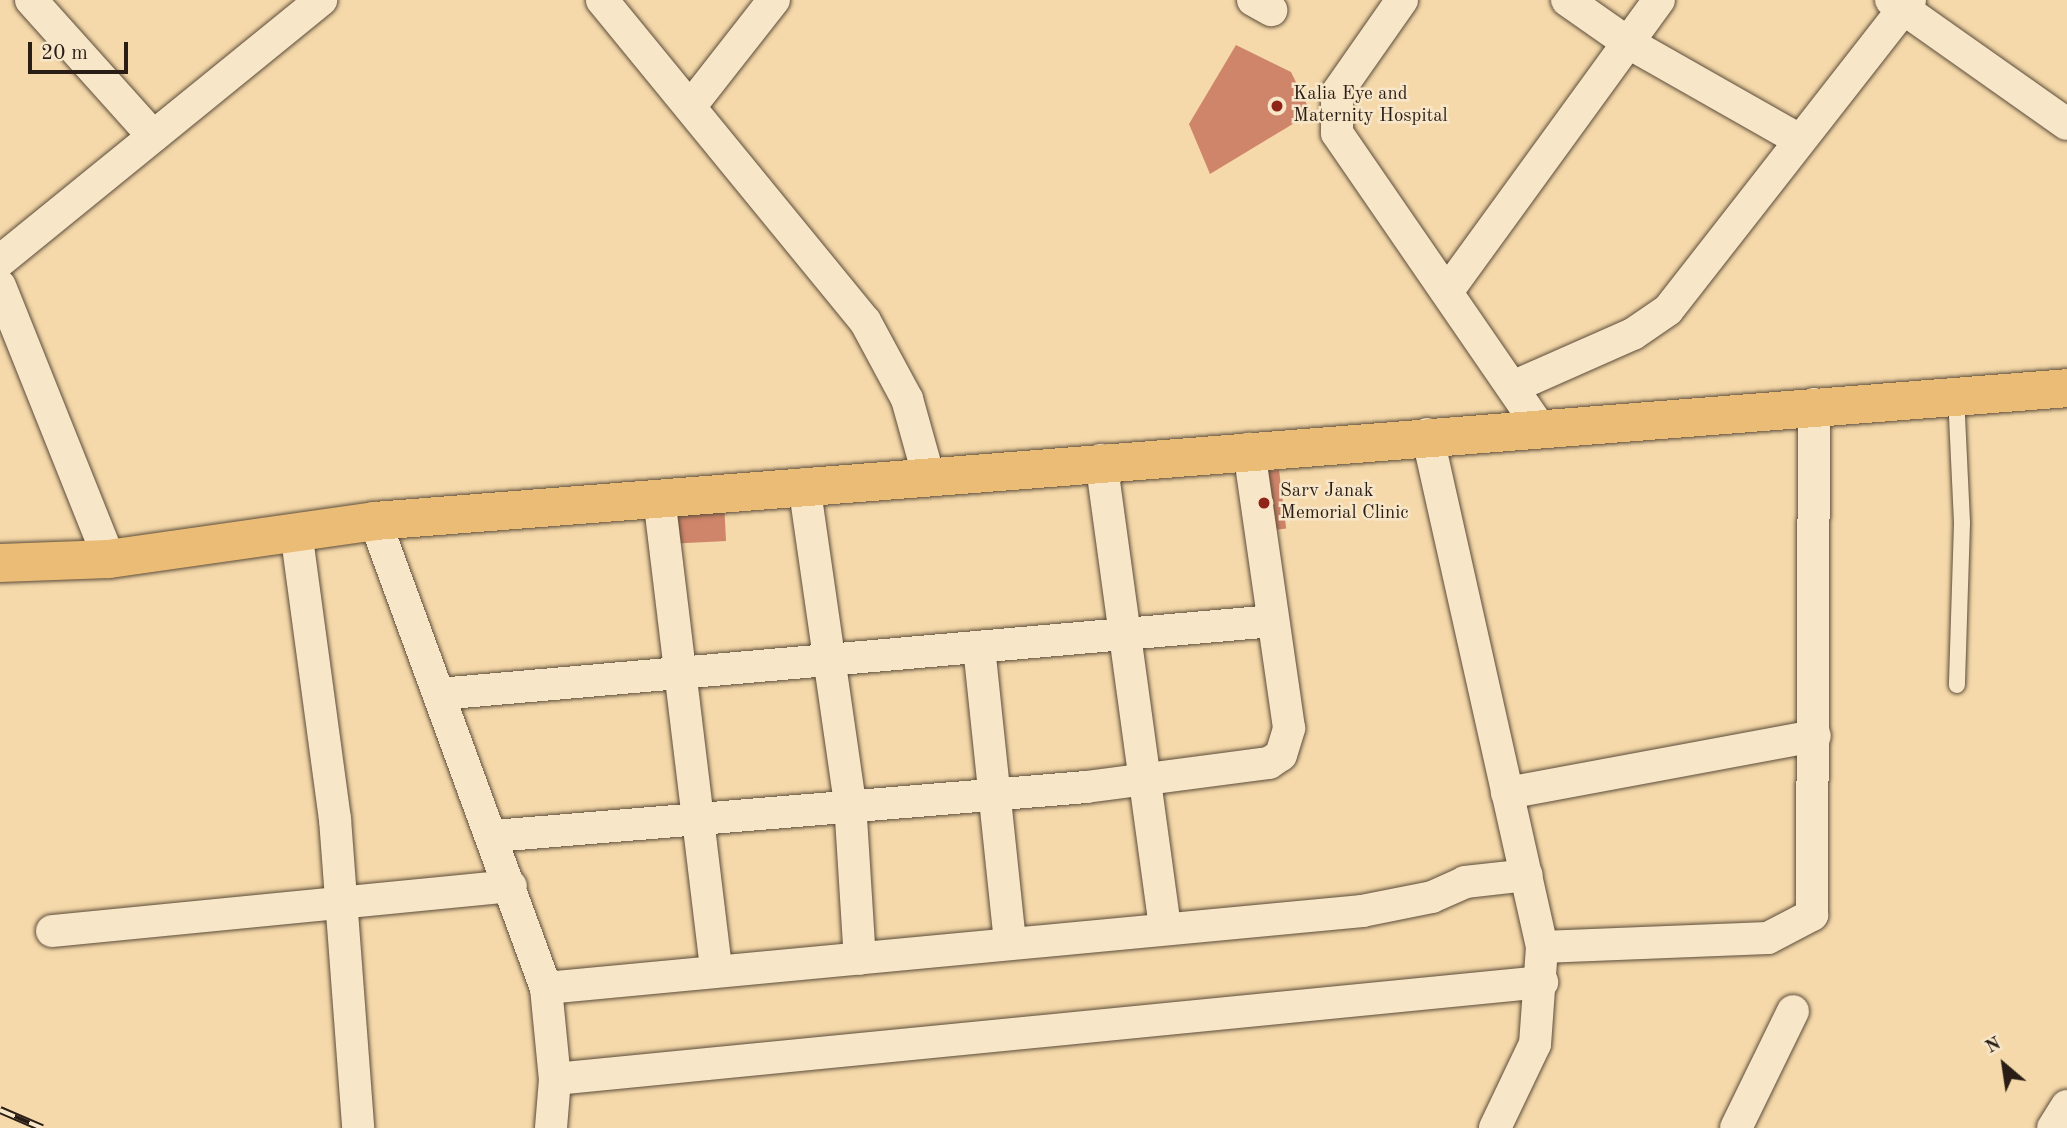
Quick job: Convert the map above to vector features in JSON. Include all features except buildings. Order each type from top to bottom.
[{"type":"main road","points":[[0,563],[109,559],[375,521],[804,484],[1956,392],[2067,388]]},
{"type":"street","points":[[31,0],[153,136]]},
{"type":"street","points":[[0,261],[320,0]]},
{"type":"street","points":[[602,0],[864,321],[907,398],[928,474]]},
{"type":"street","points":[[690,107],[774,0]]},
{"type":"street","points":[[1402,0],[1337,93],[1332,117],[1515,386],[1538,425]]},
{"type":"street","points":[[1567,0],[1626,42],[1798,139]]},
{"type":"street","points":[[1449,289],[1659,0]]},
{"type":"street","points":[[1515,386],[1633,334],[1668,310],[1902,3],[2067,124]]},
{"type":"street","points":[[0,286],[109,559]]},
{"type":"street","points":[[1542,947],[1768,938],[1800,926],[1816,899],[1814,404]]},
{"type":"street","points":[[1427,434],[1542,947],[1542,982],[1535,1044],[1495,1128]]},
{"type":"street","points":[[494,836],[992,790],[1146,781],[1269,763],[1281,755],[1289,728],[1249,449]]},
{"type":"street","points":[[1101,460],[1165,929]]},
{"type":"street","points":[[804,484],[850,802],[860,959]]},
{"type":"street","points":[[659,497],[702,816],[716,971]]},
{"type":"street","points":[[375,521],[494,836],[546,988],[555,1079],[551,1128]]},
{"type":"street","points":[[296,531],[340,904],[358,1128]]},
{"type":"street","points":[[439,694],[1273,621]]},
{"type":"street","points":[[979,647],[1010,942]]},
{"type":"street","points":[[1507,793],[1815,736]]},
{"type":"street","points":[[546,988],[1390,908],[1465,882],[1527,875]]},
{"type":"street","points":[[52,931],[511,886]]},
{"type":"street","points":[[555,1079],[1542,982]]},
{"type":"street","points":[[1736,1128],[1793,1011]]},
{"type":"street","points":[[2053,1128],[2067,1106]]},
{"type":"lane","points":[[1956,392],[1962,523],[1956,685]]},
{"type":"railway","points":[[0,1110],[42,1128]]},
{"type":"place","name":"Kalia Eye and Maternity Hospital","points":[[1277,106]]},
{"type":"place","name":"Sarv Janak Memorial Clinic","points":[[1264,503]]}]
